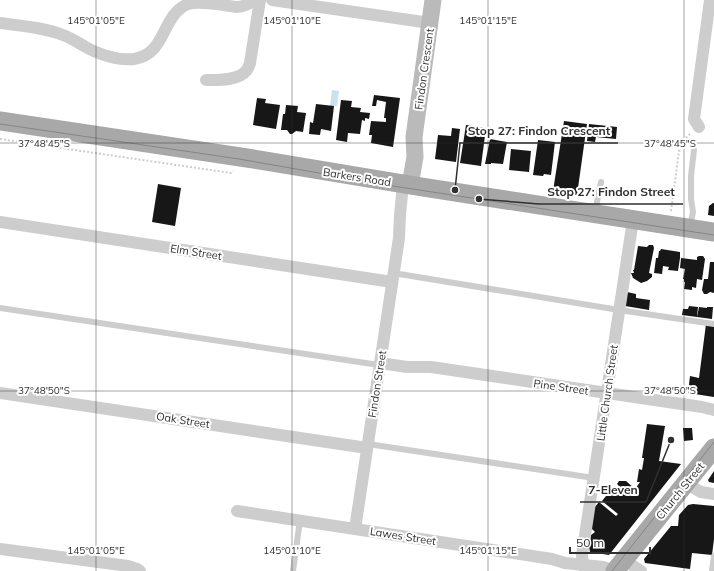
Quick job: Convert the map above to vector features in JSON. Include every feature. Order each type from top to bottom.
[{"type":"main road","name":"Barkers Road","points":[[0,121],[247,158],[407,185],[714,232]]},
{"type":"main road","name":"Church Street","points":[[618,567],[714,448]]},
{"type":"street","points":[[0,23],[52,31],[94,51],[124,59],[133,59],[147,54],[154,49],[173,16],[188,4],[201,2],[241,7],[254,0]]},
{"type":"street","points":[[206,80],[223,80],[233,78],[246,72],[250,63],[260,0]]},
{"type":"street","points":[[272,0],[430,23]]},
{"type":"street","name":"Findon Crescent","points":[[407,185],[407,156],[414,137],[433,0]]},
{"type":"street","points":[[699,127],[694,119],[710,0],[714,1]]},
{"type":"street","name":"Findon Street","points":[[355,529],[399,238],[400,215],[407,185]]},
{"type":"street","name":"Little Church Street","points":[[583,566],[582,555],[632,220]]},
{"type":"street","name":"Elm Street","points":[[0,222],[393,277]]},
{"type":"street","name":"Pine Street","points":[[380,362],[407,367],[431,367],[714,410]]},
{"type":"street","name":"Oak Street","points":[[0,393],[367,446]]},
{"type":"street","points":[[685,483],[702,492],[714,494]]},
{"type":"street","name":"Lawes Street","points":[[237,511],[552,559],[583,566],[618,567]]},
{"type":"street","points":[[0,549],[128,566],[138,570]]},
{"type":"street","points":[[618,567],[641,571]]},
{"type":"lane","points":[[690,229],[693,212],[691,199],[691,176],[694,150]]},
{"type":"lane","points":[[595,214],[601,182]]},
{"type":"lane","points":[[393,277],[714,324]]},
{"type":"lane","points":[[0,308],[380,362]]},
{"type":"lane","points":[[367,446],[594,478]]},
{"type":"lane","points":[[293,571],[300,520]]},
{"type":"lane","points":[[712,571],[714,556]]},
{"type":"path","points":[[671,210],[680,144],[699,127]]},
{"type":"path","points":[[0,138],[230,173]]},
{"type":"water","points":[[332,90],[339,91],[337,106],[330,106]]},
{"type":"building","points":[[374,95],[400,98],[393,147],[371,143],[372,135],[369,135],[371,121],[386,122],[386,118],[384,118],[386,102],[377,100],[376,106],[372,106]]},
{"type":"building","points":[[257,98],[266,99],[265,103],[280,105],[276,129],[253,125]]},
{"type":"building","points":[[341,100],[352,101],[351,107],[361,108],[360,112],[370,113],[369,119],[365,118],[365,121],[362,120],[360,134],[348,133],[347,142],[336,140]]},
{"type":"building","points":[[316,104],[334,106],[331,131],[321,129],[320,135],[309,134],[310,122],[313,123]]},
{"type":"building","points":[[286,105],[298,106],[297,112],[306,113],[303,132],[296,131],[290,134],[287,130],[281,130]]},
{"type":"building","points":[[564,121],[587,124],[577,195],[553,191]]},
{"type":"building","points":[[589,124],[617,127],[616,139],[596,137],[595,142],[587,141]]},
{"type":"building","points":[[466,125],[486,128],[481,166],[460,163]]},
{"type":"building","points":[[452,128],[460,129],[456,162],[435,159],[438,135],[451,136]]},
{"type":"building","points":[[490,139],[507,142],[503,164],[485,164]]},
{"type":"building","points":[[538,140],[555,142],[551,175],[533,175]]},
{"type":"building","points":[[511,149],[531,151],[529,172],[509,170]]},
{"type":"building","points":[[158,184],[181,188],[175,226],[152,222]]},
{"type":"building","points":[[713,203],[714,216],[708,215],[709,206]]},
{"type":"building","points":[[649,245],[653,245],[654,248],[649,273],[652,274],[652,277],[641,283],[633,278],[631,273],[634,273],[633,270],[638,246],[647,247]]},
{"type":"building","points":[[661,249],[680,252],[678,271],[668,270],[669,267],[663,266],[662,274],[654,273],[656,258],[658,258],[659,251]]},
{"type":"building","points":[[703,256],[705,259],[702,280],[697,279],[696,288],[692,287],[692,290],[684,289],[685,282],[683,279],[685,269],[680,268],[681,258],[697,260],[697,257]]},
{"type":"building","points":[[710,262],[714,262],[714,293],[710,292],[704,294],[702,290],[704,279],[708,279]]},
{"type":"building","points":[[627,292],[636,294],[636,298],[650,300],[649,310],[625,306]]},
{"type":"building","points":[[689,306],[698,307],[697,317],[682,315],[683,309],[688,309]]},
{"type":"building","points":[[699,307],[713,307],[712,319],[697,317]]},
{"type":"building","points":[[706,324],[714,325],[714,397],[688,393],[690,376],[699,378]]},
{"type":"building","points":[[647,424],[665,426],[659,461],[681,464],[609,555],[590,552],[589,546],[591,535],[595,532],[591,528],[594,508],[599,502],[616,516],[618,514],[602,501],[606,496],[598,490],[603,484],[614,493],[619,486],[617,484],[619,481],[626,481],[635,489],[640,482],[637,482],[639,469],[642,470],[644,458],[642,458]]},
{"type":"building","points":[[683,428],[692,428],[693,440],[684,441]]},
{"type":"building","points":[[714,471],[714,483],[709,482],[708,480]]},
{"type":"building","points":[[688,505],[714,506],[714,539],[712,555],[692,553],[690,569],[645,563],[644,559],[671,526],[678,526],[679,515]]},
{"type":"tram line","points":[[0,124],[239,159],[393,186],[714,235]]},
{"type":"tram line","points":[[612,571],[714,442]]},
{"type":"place","name":"Stop 27: Findon Crescent","points":[[455,190]]},
{"type":"place","name":"Stop 27: Findon Street","points":[[479,199]]},
{"type":"place","name":"7-Eleven","points":[[671,440]]}]
